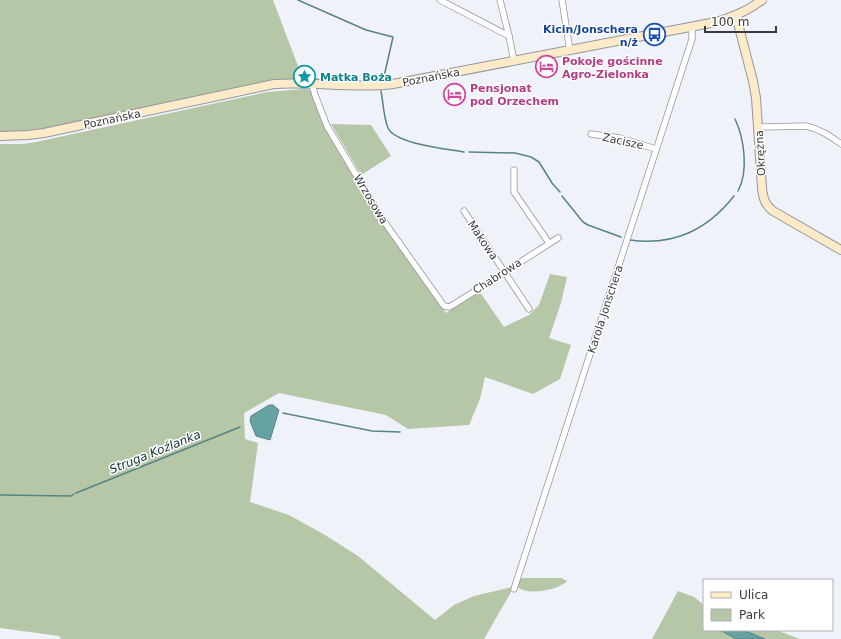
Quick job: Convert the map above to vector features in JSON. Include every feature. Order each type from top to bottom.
[{"type":"street","points":[[440,0],[509,36]]},
{"type":"street","points":[[500,0],[514,62]]},
{"type":"street","points":[[562,0],[570,51]]},
{"type":"street","name":"Poznańska","points":[[0,136],[44,133],[266,86],[286,84],[389,85],[692,28],[736,16],[762,0]]},
{"type":"street","name":"Okrężna","points":[[736,16],[754,81],[759,127],[762,194],[767,205],[773,211],[841,250]]},
{"type":"street","name":"Karola Jonschera","points":[[514,589],[692,39],[692,28]]},
{"type":"street","name":"Wrzosowa","points":[[312,84],[327,126],[383,220],[444,306]]},
{"type":"street","points":[[759,127],[806,126],[825,133],[841,144]]},
{"type":"street","name":"Zacisze","points":[[591,134],[620,138],[656,149]]},
{"type":"street","points":[[514,170],[514,192],[549,243]]},
{"type":"street","name":"Makowa","points":[[464,212],[529,309]]},
{"type":"street","name":"Chabrowa","points":[[444,306],[451,306],[558,238]]},
{"type":"green space","points":[[0,0],[273,0],[301,74],[306,75],[308,78],[351,79],[349,82],[261,84],[40,130],[0,132]]},
{"type":"green space","points":[[304,89],[311,90],[324,126],[381,220],[446,313],[479,291],[504,327],[529,315],[539,305],[550,274],[567,277],[561,303],[549,338],[571,345],[560,379],[533,394],[485,377],[480,399],[469,425],[408,429],[386,415],[279,393],[244,413],[245,439],[258,443],[250,502],[289,515],[358,556],[435,620],[454,605],[474,596],[512,587],[511,592],[484,639],[61,639],[59,636],[0,628],[0,144],[23,144],[36,142],[267,92]]},
{"type":"green space","points":[[331,124],[371,125],[391,156],[361,175]]},
{"type":"green space","points":[[561,578],[567,581],[550,589],[542,591],[528,591],[522,590],[518,587],[519,579]]},
{"type":"green space","points":[[678,591],[694,597],[703,604],[703,631],[779,631],[800,639],[652,639]]},
{"type":"water","points":[[269,405],[273,405],[279,410],[270,440],[256,436],[250,421],[251,416]]},
{"type":"water","points":[[722,631],[745,631],[765,639],[736,639]]},
{"type":"waterway","points":[[298,0],[366,30],[393,37],[383,81]]},
{"type":"waterway","points":[[381,91],[388,128],[393,134],[411,142],[464,152]]},
{"type":"waterway","points":[[735,119],[741,135],[744,155],[743,174],[738,191]]},
{"type":"waterway","points":[[469,152],[515,153],[531,157],[539,162],[552,183],[560,192]]},
{"type":"waterway","points":[[562,196],[583,222],[621,237]]},
{"type":"waterway","points":[[630,240],[661,240],[675,238],[688,233],[713,218],[734,196]]},
{"type":"waterway","points":[[283,413],[372,431],[400,432]]},
{"type":"waterway","name":"Struga Koźlanka","points":[[76,493],[240,427]]},
{"type":"waterway","name":"Struga Koźlanka","points":[[0,495],[71,496],[74,494]]},
{"type":"place","name":"Kicin/Jonschera n/ż","points":[[654,35]]},
{"type":"place","name":"Pokoje gościnne Agro-Zielonka","points":[[546,67]]},
{"type":"place","name":"Matka Boża","points":[[304,77]]},
{"type":"place","name":"Pensjonat pod Orzechem","points":[[455,94]]}]
